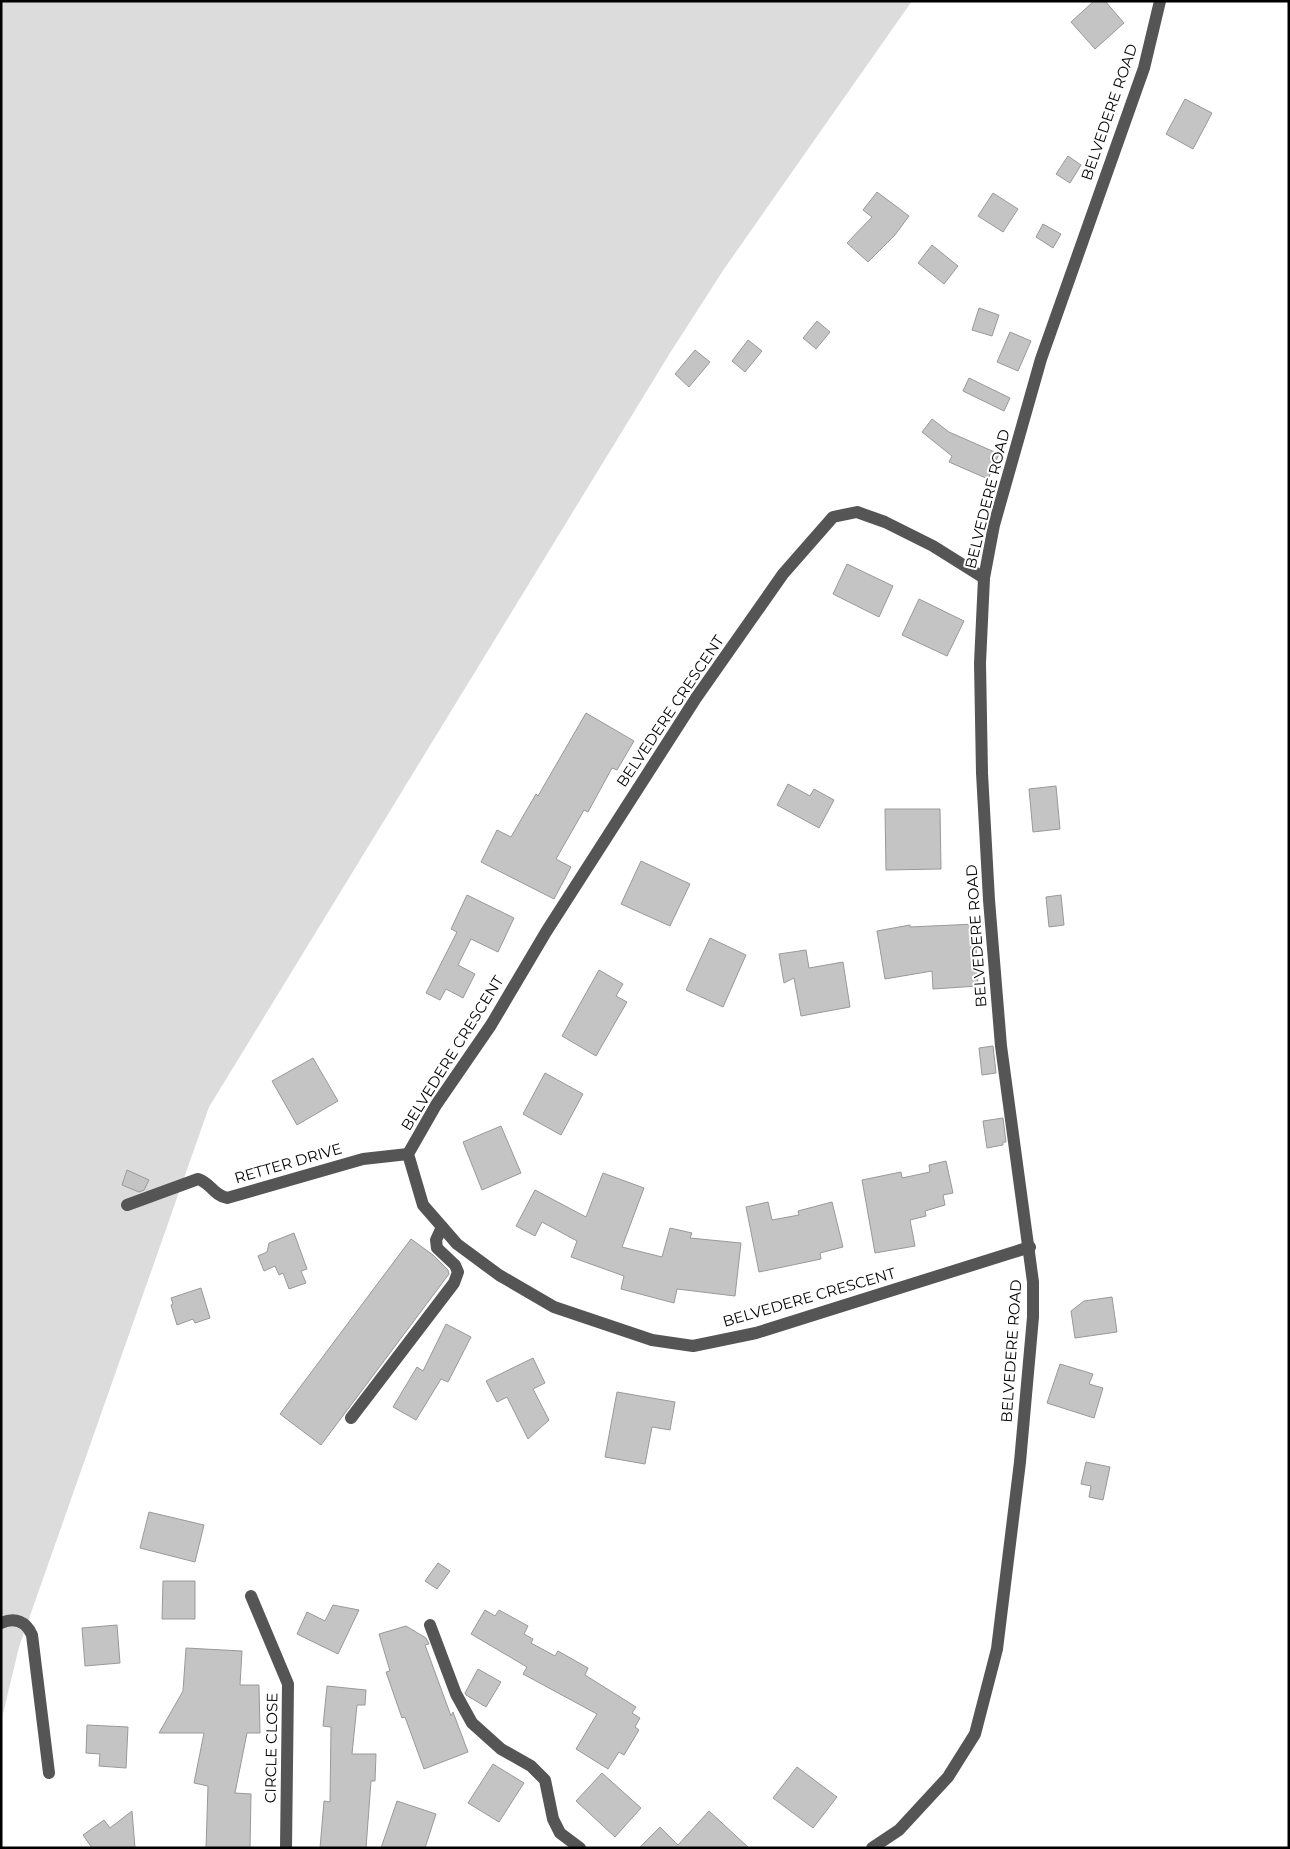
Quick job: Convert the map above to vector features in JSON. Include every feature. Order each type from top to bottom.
[{"type":"street","name":"BELVEDERE ROAD","points":[[872,1848],[899,1830],[948,1777],[975,1734],[997,1649],[1020,1462],[1033,1316],[1033,1282],[1030,1247],[1001,1046],[989,900],[982,773],[980,663],[984,578],[994,525],[1041,359],[1144,68],[1160,1]]},
{"type":"street","name":"BELVEDERE CRESCENT","points":[[984,578],[933,546],[885,522],[857,512],[833,517],[783,574],[696,698],[546,932],[491,1025],[436,1105],[408,1154],[423,1206],[457,1244],[499,1275],[554,1307],[652,1340],[693,1346],[756,1333],[1030,1247]]},
{"type":"street","name":"RETTER DRIVE","points":[[127,1205],[198,1179],[205,1181],[219,1196],[227,1198],[363,1159],[408,1154]]},
{"type":"street","points":[[351,1418],[454,1283],[458,1272],[456,1265],[438,1248],[436,1240],[442,1227]]},
{"type":"street","name":"CIRCLE CLOSE","points":[[250,1596],[288,1684],[286,1848]]},
{"type":"street","points":[[1,1623],[19,1620],[25,1624],[32,1635],[49,1774]]},
{"type":"street","points":[[430,1625],[456,1694],[472,1724],[501,1748],[531,1766],[545,1780],[553,1819],[560,1833],[580,1848]]},
{"type":"shaded area","points":[[1,1],[912,1],[724,269],[670,353],[209,1107],[19,1647],[1,1722]]},
{"type":"building","points":[[1094,1],[1105,1],[1124,23],[1095,49],[1071,22]]},
{"type":"building","points":[[1185,99],[1212,113],[1193,149],[1166,134]]},
{"type":"building","points":[[1068,156],[1081,165],[1070,183],[1056,174]]},
{"type":"building","points":[[877,192],[909,216],[895,235],[868,262],[847,243],[872,217],[863,210]]},
{"type":"building","points":[[993,193],[1018,209],[1003,232],[978,216]]},
{"type":"building","points":[[1043,224],[1061,234],[1053,248],[1036,237]]},
{"type":"building","points":[[932,245],[958,266],[944,284],[918,263]]},
{"type":"building","points":[[979,308],[999,315],[992,336],[972,330]]},
{"type":"building","points":[[817,321],[830,332],[816,349],[803,338]]},
{"type":"building","points":[[1010,332],[1031,341],[1018,371],[997,362]]},
{"type":"building","points":[[748,340],[762,351],[745,372],[732,361]]},
{"type":"building","points":[[695,350],[710,362],[689,387],[675,374]]},
{"type":"building","points":[[969,378],[1010,398],[1004,411],[963,391]]},
{"type":"building","points":[[932,419],[949,432],[999,454],[988,479],[949,462],[952,456],[922,432]]},
{"type":"building","points":[[847,564],[893,586],[879,617],[833,594]]},
{"type":"building","points":[[919,599],[964,621],[947,656],[902,635]]},
{"type":"building","points":[[586,713],[634,741],[617,770],[612,768],[588,812],[584,810],[556,859],[571,867],[554,899],[481,862],[497,830],[511,837],[536,794],[538,796]]},
{"type":"building","points":[[788,784],[810,796],[814,789],[834,800],[819,828],[777,805]]},
{"type":"building","points":[[1056,786],[1060,829],[1033,832],[1029,789]]},
{"type":"building","points":[[885,809],[940,809],[941,869],[886,870]]},
{"type":"building","points":[[641,861],[690,884],[670,926],[621,904]]},
{"type":"building","points":[[467,895],[514,918],[498,952],[471,939],[458,965],[475,974],[463,998],[446,989],[440,1000],[426,993],[457,932],[451,929]]},
{"type":"building","points":[[1061,895],[1064,925],[1049,927],[1046,897]]},
{"type":"building","points":[[975,924],[978,986],[933,989],[932,971],[885,979],[877,931],[910,925],[910,927]]},
{"type":"building","points":[[710,938],[746,955],[723,1007],[686,990]]},
{"type":"building","points":[[806,950],[809,968],[843,962],[850,1007],[801,1016],[794,978],[784,983],[779,954]]},
{"type":"building","points":[[599,970],[623,984],[616,996],[627,1002],[596,1056],[562,1036]]},
{"type":"building","points":[[993,1046],[996,1073],[982,1075],[979,1048]]},
{"type":"building","points":[[313,1058],[338,1101],[297,1125],[272,1081]]},
{"type":"building","points":[[545,1073],[583,1094],[561,1135],[523,1114]]},
{"type":"building","points":[[1003,1118],[1006,1142],[1003,1142],[1003,1145],[987,1148],[983,1121]]},
{"type":"building","points":[[501,1126],[521,1173],[482,1190],[463,1142]]},
{"type":"building","points":[[946,1161],[953,1193],[943,1195],[945,1205],[925,1211],[926,1216],[910,1220],[915,1246],[875,1253],[862,1180],[901,1172],[902,1178],[930,1172],[929,1165]]},
{"type":"building","points":[[127,1170],[149,1180],[144,1190],[139,1192],[122,1185]]},
{"type":"building","points":[[603,1173],[644,1188],[622,1247],[662,1257],[670,1228],[692,1233],[690,1238],[741,1243],[735,1296],[677,1289],[674,1303],[621,1289],[624,1276],[571,1257],[577,1241],[542,1222],[535,1236],[516,1226],[535,1190],[586,1217]]},
{"type":"building","points":[[768,1202],[772,1220],[799,1215],[798,1211],[832,1202],[843,1247],[820,1253],[821,1259],[759,1272],[746,1207]]},
{"type":"building","points":[[294,1233],[307,1269],[301,1271],[306,1283],[289,1289],[283,1273],[279,1275],[275,1266],[264,1271],[258,1256],[267,1252],[269,1243]]},
{"type":"building","points":[[411,1239],[433,1255],[448,1270],[449,1274],[321,1445],[280,1414]]},
{"type":"building","points":[[201,1288],[210,1318],[195,1323],[193,1319],[177,1325],[171,1305],[173,1304],[171,1298]]},
{"type":"building","points":[[1112,1297],[1117,1332],[1075,1338],[1071,1311],[1084,1301]]},
{"type":"building","points":[[446,1324],[471,1337],[448,1382],[441,1379],[416,1420],[393,1407],[417,1367],[423,1371]]},
{"type":"building","points":[[533,1358],[545,1383],[533,1389],[549,1420],[528,1439],[507,1397],[497,1402],[486,1381]]},
{"type":"building","points":[[1060,1364],[1093,1374],[1089,1384],[1103,1388],[1094,1418],[1047,1403]]},
{"type":"building","points":[[617,1392],[675,1402],[670,1430],[652,1427],[645,1464],[605,1457]]},
{"type":"building","points":[[1086,1462],[1110,1467],[1103,1500],[1089,1497],[1091,1486],[1081,1484]]},
{"type":"building","points":[[149,1512],[204,1525],[195,1562],[140,1548]]},
{"type":"building","points":[[438,1563],[450,1571],[437,1589],[425,1581]]},
{"type":"building","points":[[163,1581],[195,1581],[195,1619],[162,1619]]},
{"type":"building","points":[[333,1605],[359,1610],[338,1654],[297,1634],[307,1612],[325,1621]]},
{"type":"building","points":[[485,1610],[495,1616],[499,1610],[528,1626],[524,1634],[533,1639],[531,1643],[555,1656],[558,1651],[588,1668],[585,1675],[636,1707],[632,1713],[640,1718],[635,1727],[639,1730],[624,1755],[619,1752],[608,1769],[576,1749],[597,1714],[523,1674],[527,1667],[471,1634]]},
{"type":"building","points":[[117,1625],[120,1663],[85,1666],[82,1628]]},
{"type":"building","points":[[406,1626],[426,1638],[429,1644],[425,1645],[451,1716],[453,1712],[468,1752],[424,1769],[405,1717],[402,1718],[386,1672],[390,1671],[379,1634]]},
{"type":"building","points":[[186,1648],[242,1651],[240,1685],[259,1685],[260,1733],[247,1733],[235,1793],[251,1794],[250,1848],[206,1848],[208,1786],[194,1783],[204,1733],[159,1733],[183,1691]]},
{"type":"building","points":[[478,1669],[501,1682],[486,1707],[465,1693]]},
{"type":"building","points":[[327,1686],[366,1690],[365,1705],[357,1705],[352,1754],[376,1754],[375,1781],[371,1781],[366,1848],[320,1848],[324,1801],[330,1802],[331,1727],[323,1726]]},
{"type":"building","points":[[87,1725],[128,1727],[126,1768],[99,1766],[100,1754],[86,1753]]},
{"type":"building","points":[[493,1764],[524,1783],[499,1822],[468,1803]]},
{"type":"building","points":[[797,1767],[837,1797],[813,1828],[773,1798]]},
{"type":"building","points":[[602,1773],[641,1808],[615,1837],[576,1801]]},
{"type":"building","points":[[397,1801],[436,1814],[425,1848],[381,1848]]},
{"type":"building","points":[[132,1811],[135,1848],[92,1848],[83,1835],[104,1820],[110,1828]]},
{"type":"building","points":[[709,1811],[749,1848],[639,1848],[660,1827],[678,1845]]}]
